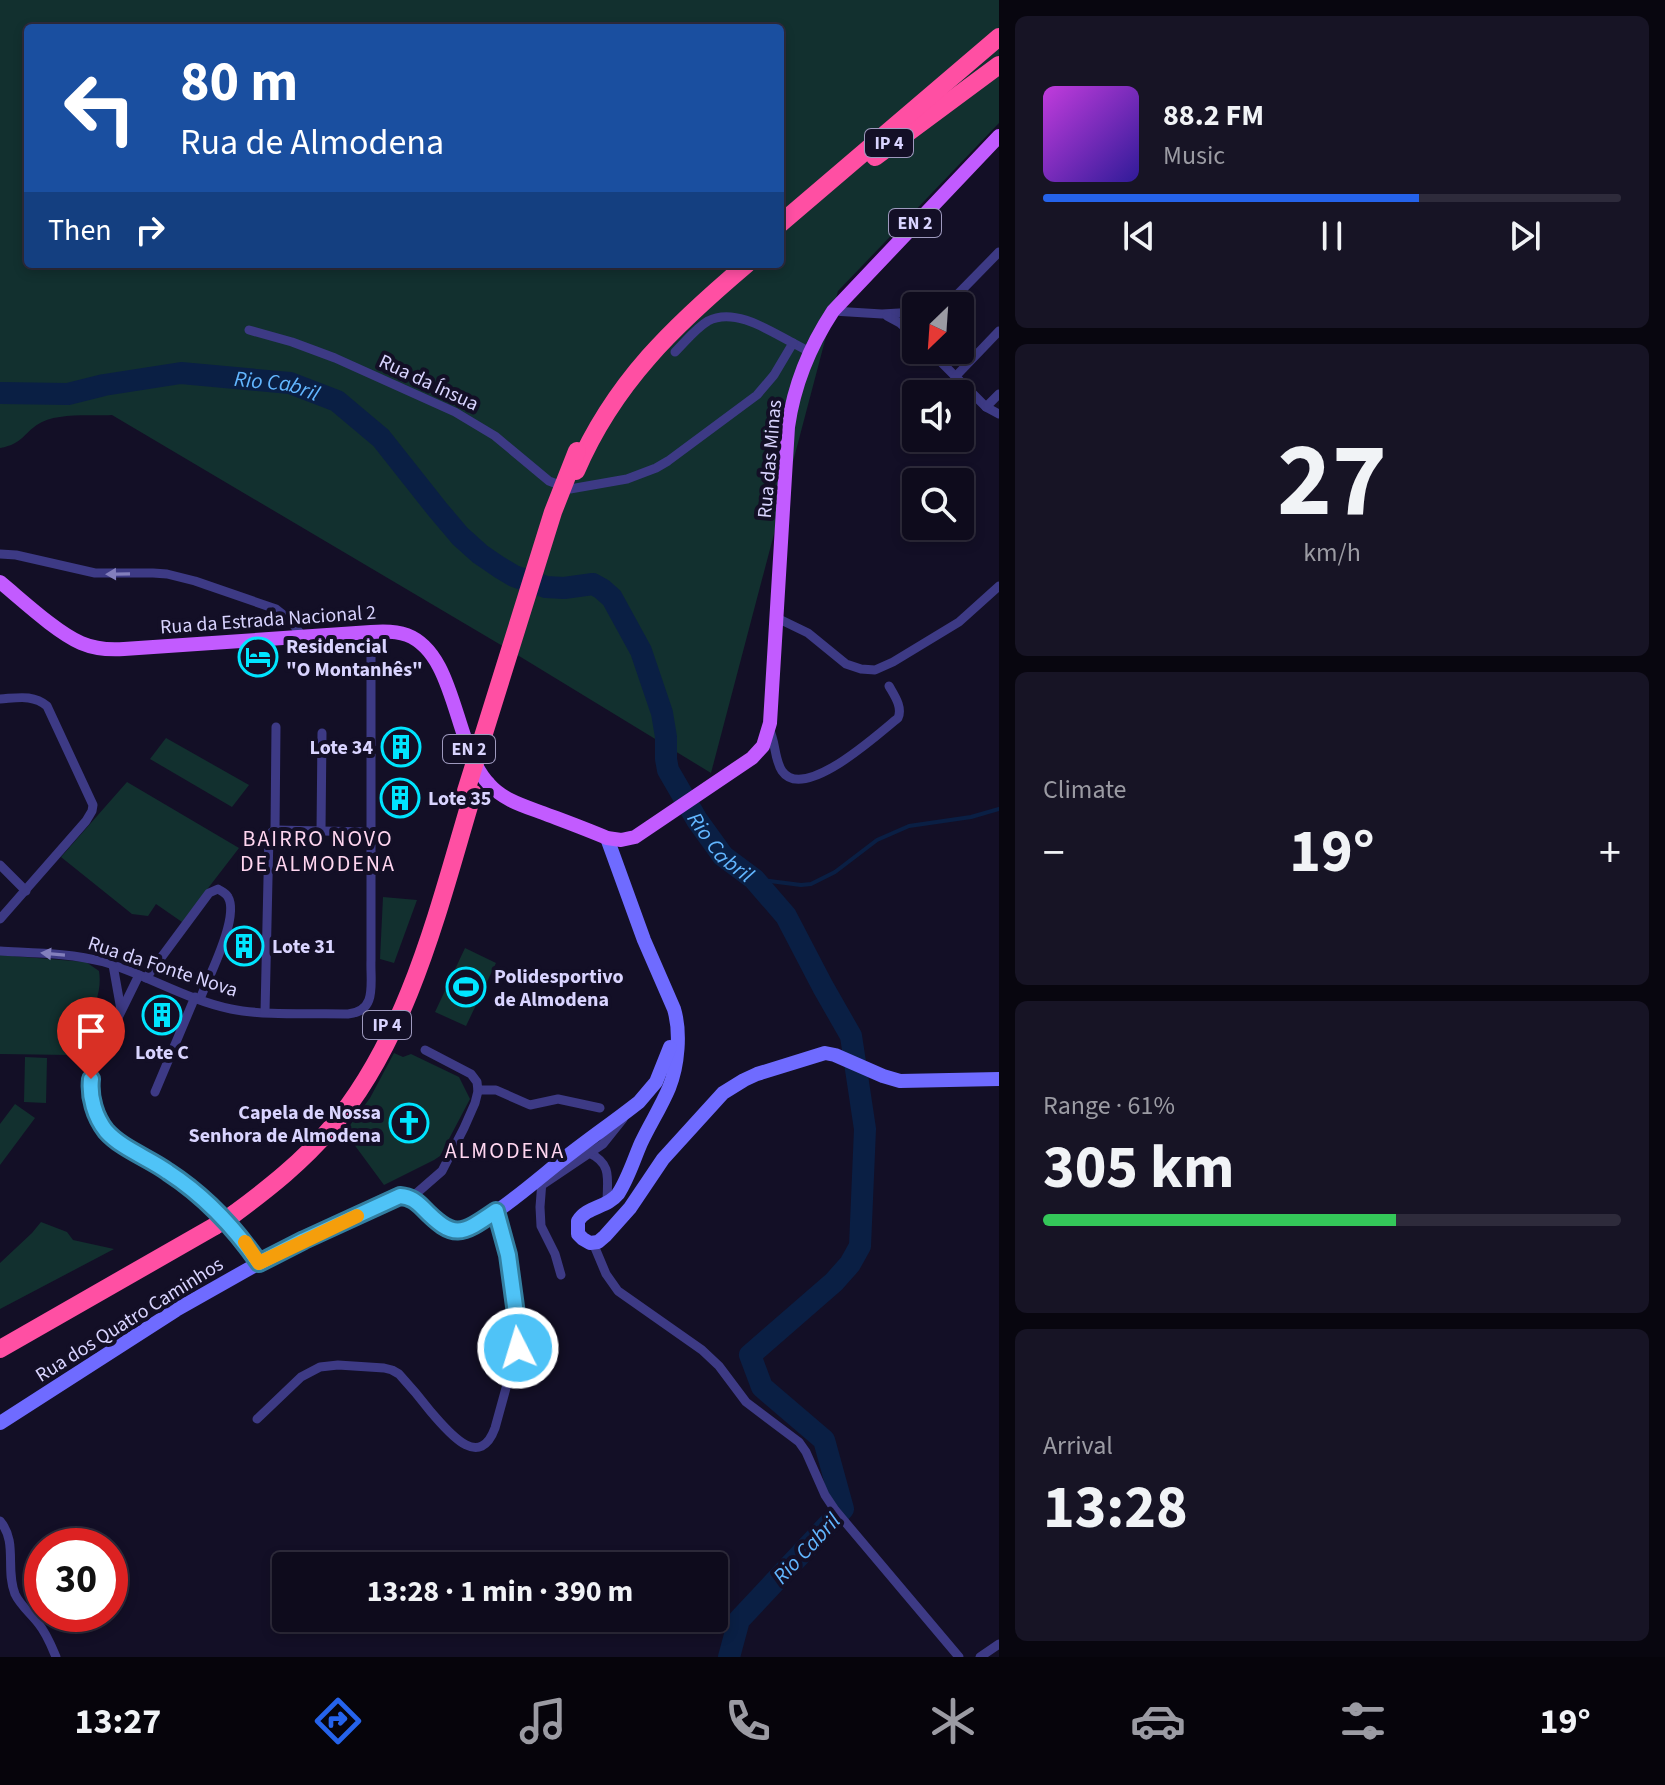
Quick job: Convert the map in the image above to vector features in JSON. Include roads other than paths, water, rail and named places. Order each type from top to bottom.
[{"type":"highway","name":"IP 4","points":[[784,221],[999,37]]},
{"type":"highway","name":"IP 4","points":[[784,233],[999,49]]},
{"type":"highway","points":[[850,176],[999,65]]},
{"type":"highway","name":"IP 4","points":[[470,792],[550,521],[607,397],[651,340],[729,268]]},
{"type":"highway","name":"IP 4","points":[[0,1349],[230,1211],[301,1146],[367,1064],[407,977],[580,453],[645,360],[684,319],[742,268]]},
{"type":"highway","name":"IP 4","points":[[0,1337],[212,1223]]},
{"type":"main road","name":"Rua das Minas","points":[[777,618],[788,427],[794,394],[810,352],[833,311],[999,136]]},
{"type":"main road","name":"Rua da Estrada Nacional 2","points":[[0,582],[66,635],[97,648],[124,649],[389,631],[404,634],[419,642],[432,655],[474,761],[492,788],[514,802],[607,838]]},
{"type":"main road","name":"EN 2","points":[[607,838],[626,839],[644,832],[760,750],[769,729],[777,618]]},
{"type":"main road","points":[[607,838],[677,1019],[678,1037],[669,1088],[621,1189],[607,1203],[589,1210],[578,1221],[579,1236],[585,1241],[593,1243],[603,1238],[622,1218],[663,1159],[723,1093],[748,1077],[822,1054],[839,1057],[900,1081],[999,1079]]},
{"type":"main road","points":[[411,1198],[439,1224],[454,1231],[471,1227],[496,1211],[543,1179],[648,1093],[667,1057],[677,1019]]},
{"type":"main road","name":"Rua dos Quatro Caminhos","points":[[0,1423],[149,1326],[259,1263],[394,1199],[404,1196],[411,1198]]},
{"type":"street","points":[[961,292],[999,252]]},
{"type":"street","points":[[833,311],[902,313]]},
{"type":"street","points":[[882,314],[902,325]]},
{"type":"street","points":[[675,352],[702,326],[720,317],[748,321],[810,352]]},
{"type":"street","name":"Rua da Ínsua","points":[[249,330],[335,358],[465,417],[504,443],[549,481],[570,489],[627,479],[668,461],[757,395],[774,375],[793,343]]},
{"type":"street","points":[[955,377],[999,331]]},
{"type":"street","points":[[942,364],[986,407],[999,414]]},
{"type":"street","points":[[986,407],[999,394]]},
{"type":"street","points":[[0,554],[95,573],[167,574],[195,581],[276,609],[290,620],[302,636]]},
{"type":"street","points":[[777,618],[808,633],[846,664],[870,671],[893,662],[959,622],[999,586]]},
{"type":"street","points":[[265,1012],[269,834],[275,830],[369,832],[371,632]]},
{"type":"street","points":[[769,729],[785,775],[800,779],[815,776],[852,755],[898,718],[899,708],[889,686]]},
{"type":"street","points":[[0,699],[38,699],[47,706],[93,805],[86,821],[0,919]]},
{"type":"street","points":[[275,830],[276,727]]},
{"type":"street","points":[[321,831],[322,733]]},
{"type":"street","name":"Rua da Fonte Nova","points":[[0,951],[67,955],[109,964],[231,1009],[348,1014],[363,1010],[368,1003],[370,986],[372,886],[369,832]]},
{"type":"street","points":[[0,865],[26,891]]},
{"type":"street","points":[[155,1092],[226,937],[230,919],[229,899],[218,889],[209,893],[143,976],[121,1010],[91,1079],[92,1101],[100,1123],[113,1138],[170,1173],[206,1201],[233,1227],[259,1263]]},
{"type":"street","points":[[109,964],[121,1010]]},
{"type":"street","points":[[411,1198],[442,1171],[471,1113],[478,1090],[471,1074],[425,1050]]},
{"type":"street","points":[[478,1090],[496,1090],[532,1105],[556,1098],[600,1108]]},
{"type":"street","points":[[561,1275],[541,1226],[543,1179],[608,1139],[630,1109]]},
{"type":"street","points":[[589,1153],[602,1161],[607,1169],[607,1203]]},
{"type":"street","points":[[257,1419],[310,1371],[333,1365],[384,1368],[399,1374],[458,1442],[469,1447],[485,1443],[493,1434],[519,1341],[508,1255],[496,1211]]},
{"type":"street","points":[[593,1243],[606,1274],[618,1291],[702,1350],[719,1366],[746,1402],[801,1444],[835,1510],[959,1657]]},
{"type":"street","points":[[0,1521],[8,1531],[10,1541],[14,1593],[44,1631],[56,1657]]},
{"type":"street","points":[[980,1657],[999,1644]]},
{"type":"waterway","name":"Rio Cabril","points":[[0,393],[68,394],[181,373],[290,383],[337,401],[381,438],[460,536],[499,567],[514,576],[546,587],[593,584],[612,598],[641,651],[662,713],[668,770],[697,820],[723,856],[754,879],[786,916],[851,1036],[865,1129],[860,1246],[850,1264],[834,1282],[750,1355],[762,1387],[824,1440],[843,1509],[739,1620],[729,1657]]},
{"type":"waterway","points":[[754,879],[811,884],[835,872],[877,840],[909,826],[971,817],[999,809]]},
{"type":"place","name":"Residencial \"O Montanhês\"","points":[[258,657]]},
{"type":"place","name":"Lote 34","points":[[401,747]]},
{"type":"place","name":"Lote 35","points":[[400,798]]},
{"type":"place","name":"Lote 31","points":[[244,946]]},
{"type":"place","name":"Polidesportivo de Almodena","points":[[466,987]]},
{"type":"place","name":"Lote C","points":[[162,1015]]},
{"type":"place","name":"Capela de Nossa Senhora de Almodena","points":[[409,1123]]},
{"type":"district","name":"BAIRRO NOVO DE ALMODENA","points":[[318,850]]},
{"type":"district","name":"ALMODENA","points":[[505,1150]]}]
